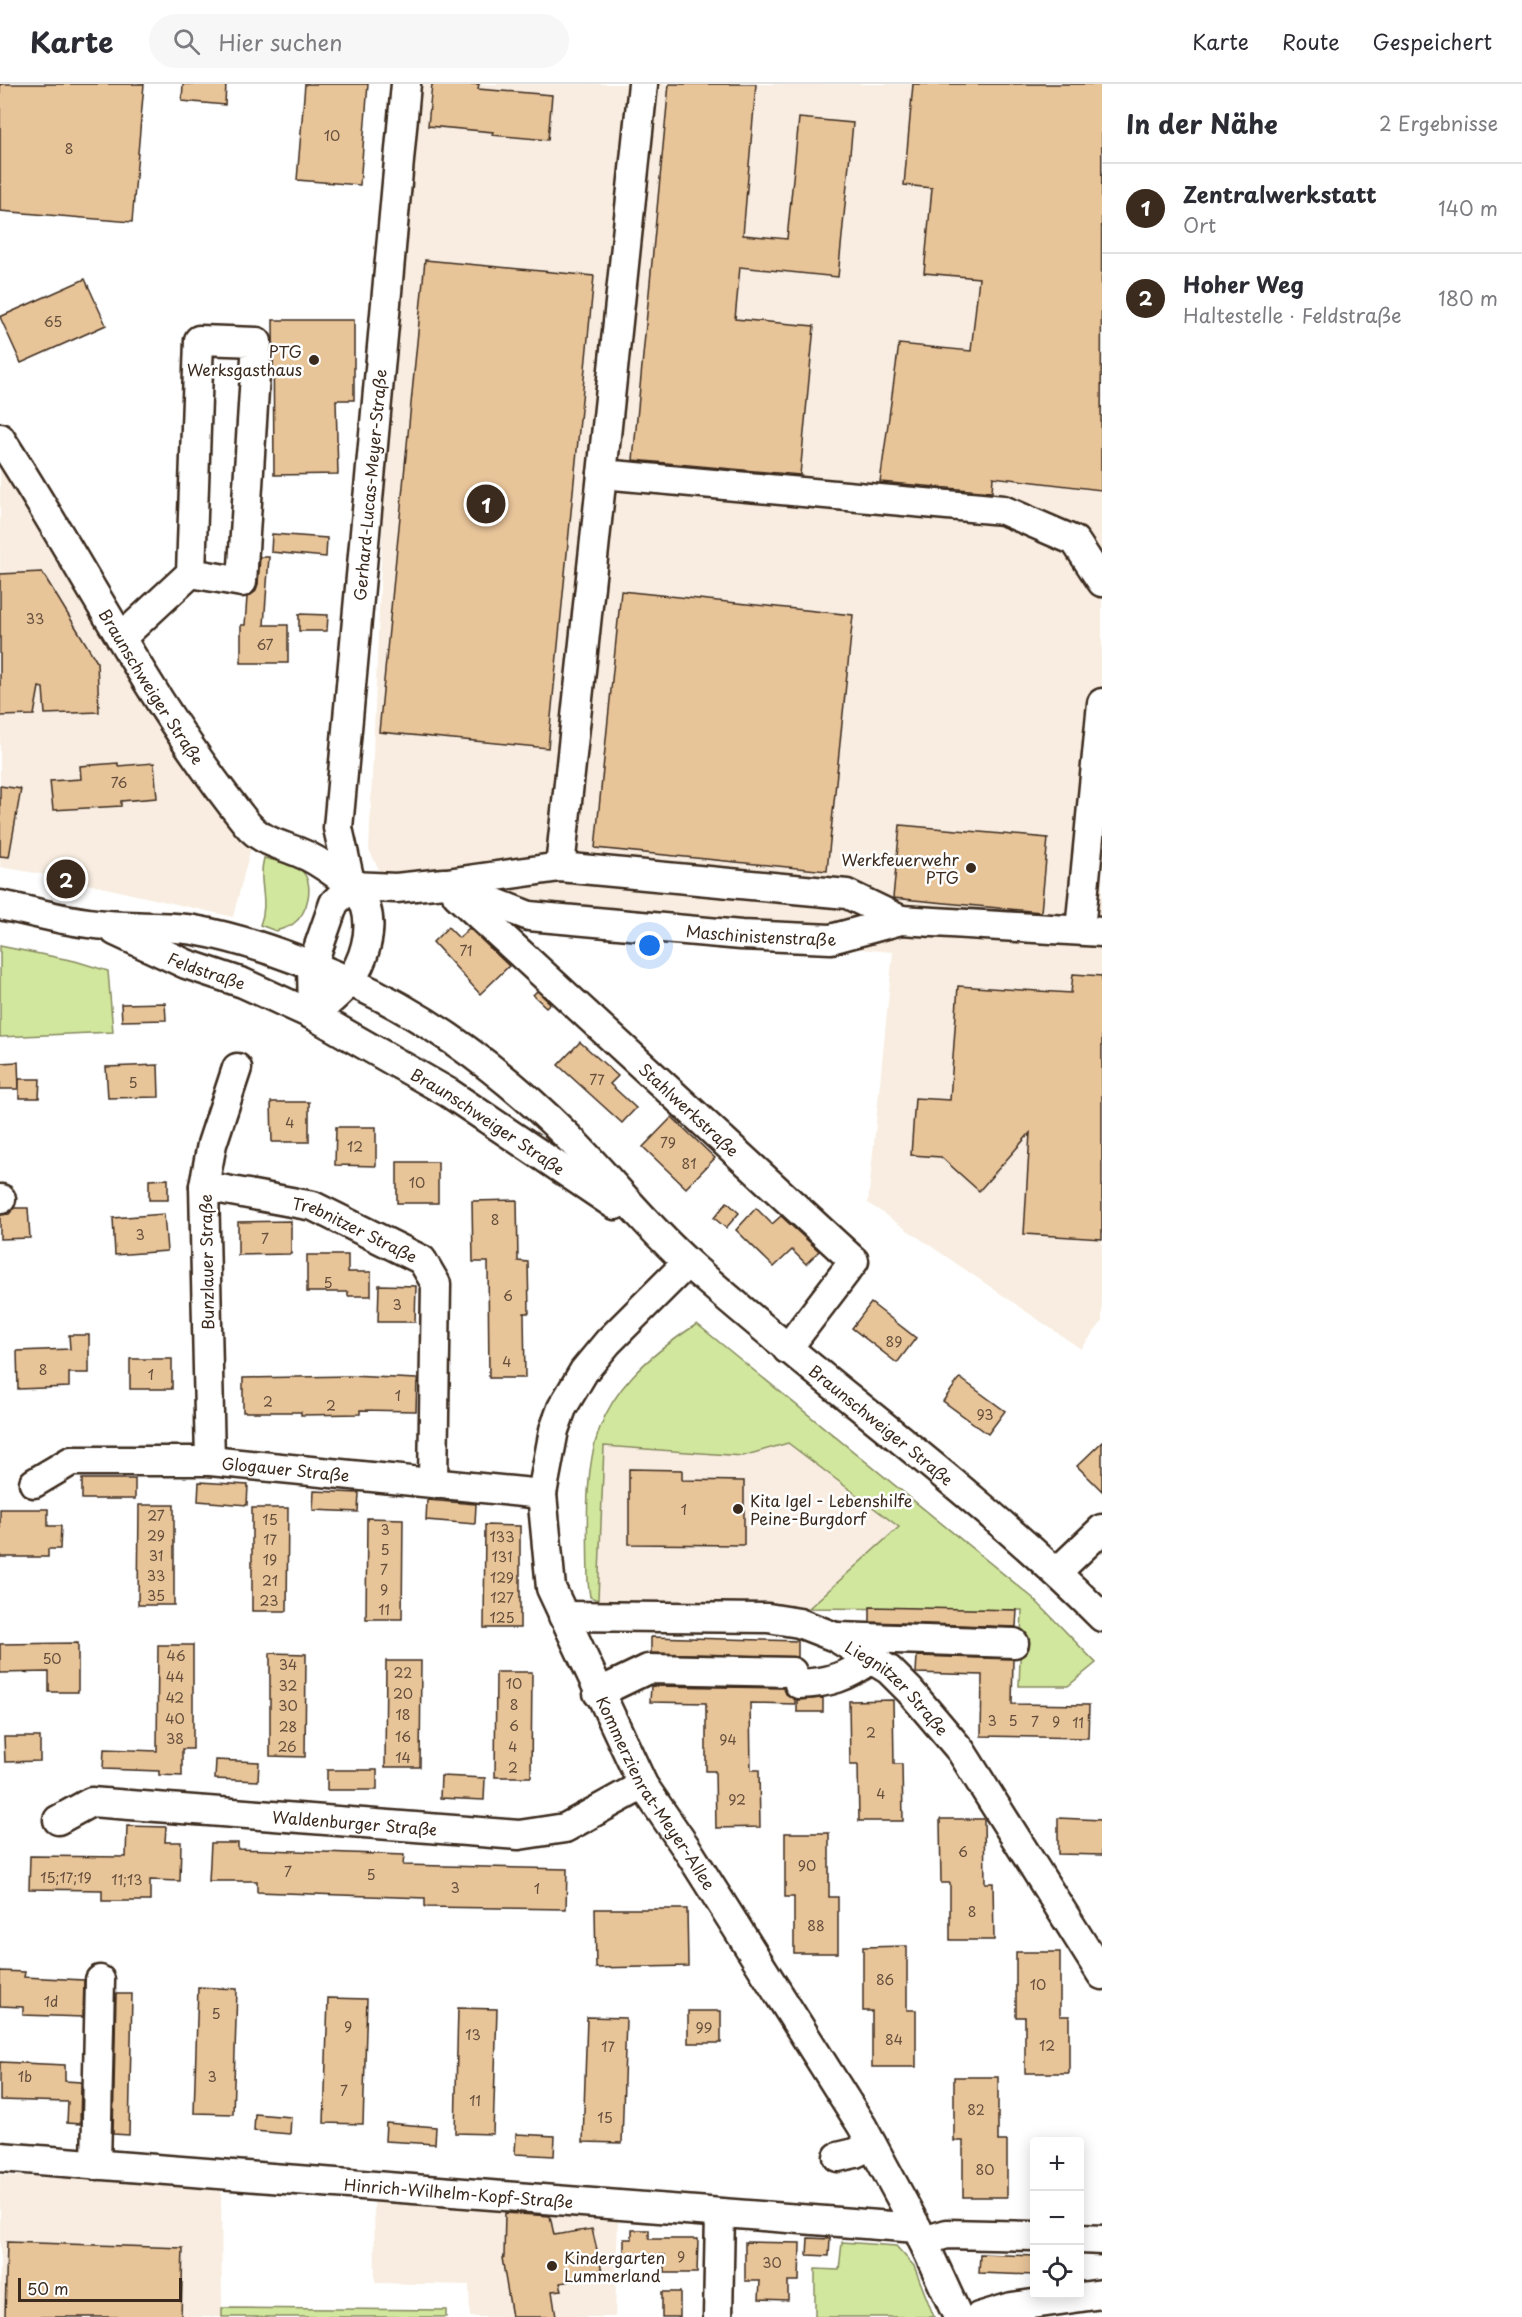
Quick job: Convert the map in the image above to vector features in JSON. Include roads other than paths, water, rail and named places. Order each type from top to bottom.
[{"type":"street","name":"Gerhard-Lucas-Meyer-Straße","points":[[351,886],[338,828],[406,84]]},
{"type":"street","points":[[560,867],[643,84]]},
{"type":"street","points":[[121,638],[191,573],[199,340],[257,342],[242,582],[191,573]]},
{"type":"street","name":"Braunschweiger Straße","points":[[0,438],[121,638],[211,779],[260,838],[300,852],[351,886]]},
{"type":"street","points":[[602,474],[1003,510],[1075,541],[1102,582]]},
{"type":"street","points":[[1091,931],[1102,703]]},
{"type":"street","points":[[444,883],[560,867],[847,894],[901,920]]},
{"type":"street","name":"Maschinistenstraße","points":[[351,886],[396,888],[444,883],[529,916],[741,935],[831,939],[901,920],[1091,931]]},
{"type":"street","name":"Stahlwerkstraße","points":[[444,883],[854,1261],[787,1350]]},
{"type":"street","points":[[351,886],[366,907],[369,935],[349,982],[313,1015],[312,966],[334,903],[351,886]]},
{"type":"street","name":"Feldstraße","points":[[0,905],[102,925],[194,930],[251,945],[312,966],[349,982]]},
{"type":"street","name":"Feldstraße","points":[[102,925],[186,964],[243,983],[313,1015]]},
{"type":"street","name":"Braunschweiger Straße","points":[[349,982],[400,1008],[465,1047],[508,1082],[569,1138],[658,1235],[687,1263],[787,1350],[954,1483],[1057,1572],[1102,1617]]},
{"type":"street","name":"Braunschweiger Straße","points":[[313,1015],[449,1093],[658,1235]]},
{"type":"street","name":"Bunzlauer Straße","points":[[210,1461],[204,1186],[212,1144],[237,1068]]},
{"type":"street","name":"Trebnitzer Straße","points":[[204,1186],[313,1206],[422,1260],[436,1284],[433,1481]]},
{"type":"street","name":"Kommerzienrat-Meyer-Allee","points":[[687,1263],[608,1342],[574,1387],[554,1430],[542,1494],[549,1577],[562,1616],[643,1785],[687,1849],[872,2145],[920,2235],[958,2317]]},
{"type":"street","name":"Glogauer Straße","points":[[34,1483],[71,1461],[210,1461],[433,1481],[542,1494]]},
{"type":"street","points":[[1057,1572],[1102,1529]]},
{"type":"street","name":"Liegnitzer Straße","points":[[562,1616],[768,1618],[798,1623],[835,1637],[889,1670],[961,1751],[1102,1975]]},
{"type":"street","points":[[835,1637],[1014,1643]]},
{"type":"street","points":[[598,1693],[648,1669],[796,1678],[825,1683],[852,1673],[871,1659]]},
{"type":"street","name":"Waldenburger Straße","points":[[58,1820],[91,1802],[519,1835],[565,1828],[643,1785]]},
{"type":"street","points":[[96,2165],[100,1980]]},
{"type":"street","points":[[837,2157],[872,2145]]},
{"type":"street","name":"Hinrich-Wilhelm-Kopf-Straße","points":[[0,2157],[720,2214],[920,2235],[1030,2236]]},
{"type":"street","points":[[718,2317],[720,2214]]},
{"type":"street","points":[[1084,2239],[1102,2240]]},
{"type":"street","points":[[979,2317],[1012,2307],[1102,2294]]},
{"type":"place","name":"PTG Werksgasthaus","points":[[314,360]]},
{"type":"place","name":"Zentralwerkstatt","points":[[486,504]]},
{"type":"place","name":"Werkfeuerwehr PTG","points":[[971,868]]},
{"type":"place","name":"Hoher Weg","points":[[66,879]]},
{"type":"place","name":"Kita Igel - Lebenshilfe Peine-Burgdorf","points":[[738,1509]]},
{"type":"place","name":"Kindergarten Lummerland","points":[[552,2266]]}]
